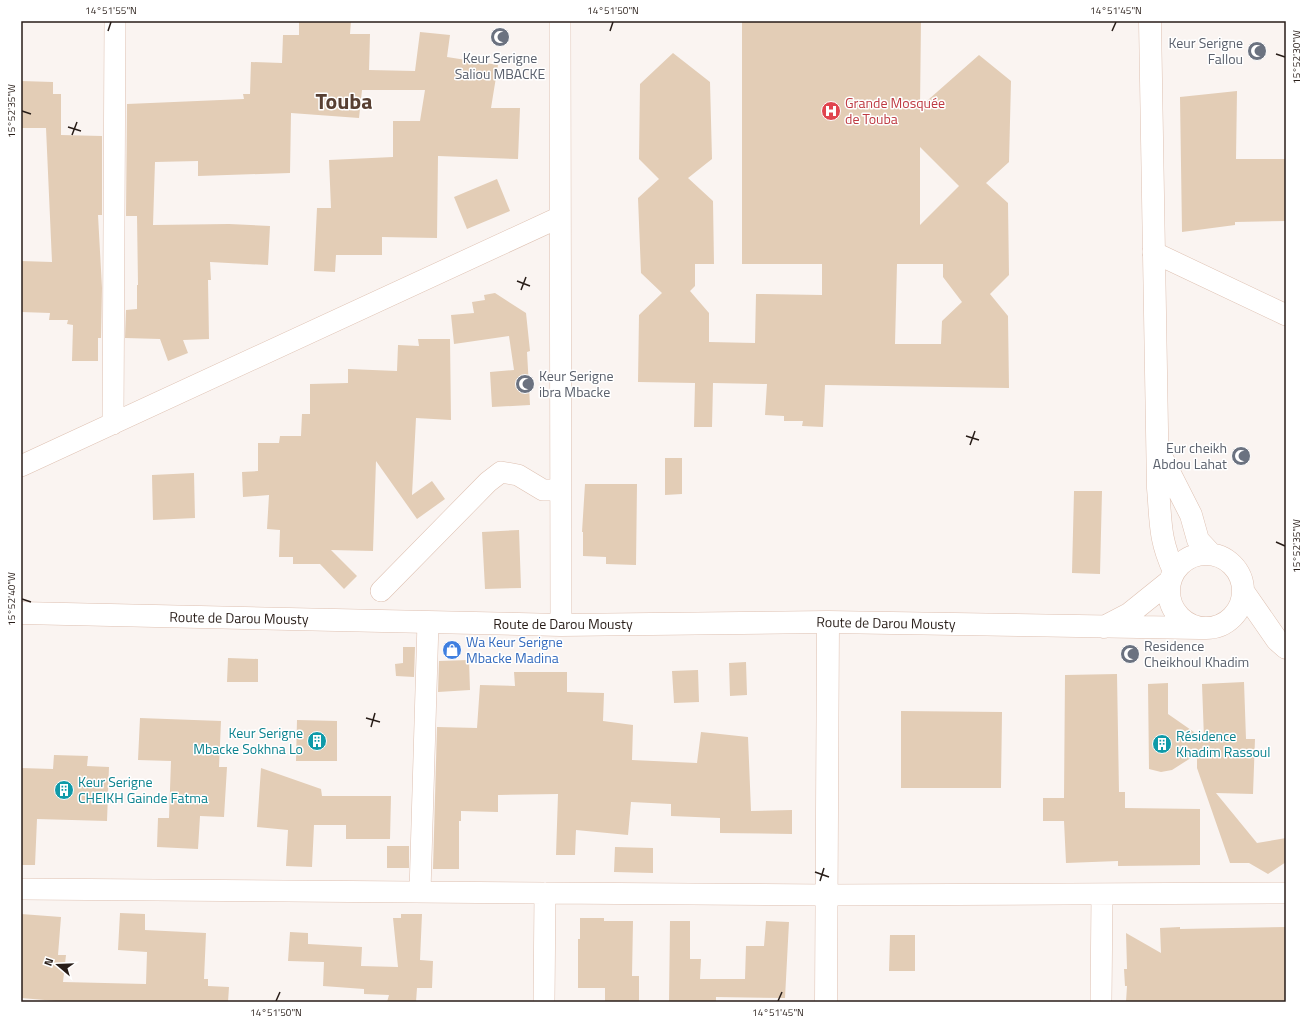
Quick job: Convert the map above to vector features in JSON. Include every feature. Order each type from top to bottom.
[{"type":"main road","points":[[1104,626],[1129,614],[1172,576],[1190,557],[1211,554],[1221,557],[1238,571],[1242,579],[1243,591],[1242,602],[1237,612],[1221,625],[1211,628],[1200,628],[1181,620],[1174,612],[1170,602],[1172,576],[1160,531],[1153,252],[1150,21]]},
{"type":"main road","points":[[1159,452],[1191,515],[1198,540],[1211,554]]},
{"type":"main road","points":[[1243,591],[1282,644]]},
{"type":"main road","name":"Route de Darou Mousty","points":[[21,613],[561,625],[828,622],[1200,628]]},
{"type":"main road","points":[[1230,619],[1282,644]]},
{"type":"main road","points":[[826,1002],[828,622]]},
{"type":"street","points":[[113,424],[115,21]]},
{"type":"street","points":[[560,21],[561,625]]},
{"type":"street","points":[[21,466],[560,217]]},
{"type":"street","points":[[1153,252],[1286,315]]},
{"type":"street","points":[[381,591],[488,482],[501,472],[518,475],[543,490],[560,490]]},
{"type":"street","points":[[420,892],[428,622]]},
{"type":"street","points":[[21,889],[827,895],[1286,893]]},
{"type":"street","points":[[544,1002],[545,893]]},
{"type":"street","points":[[1101,1002],[1102,895]]},
{"type":"building","points":[[299,21],[351,21],[350,34],[370,34],[369,70],[415,71],[420,32],[450,35],[447,57],[498,65],[491,108],[520,108],[518,159],[438,156],[437,238],[382,237],[382,255],[336,255],[335,272],[314,271],[317,208],[331,208],[329,160],[393,157],[393,121],[420,121],[425,90],[362,90],[359,118],[291,113],[290,173],[198,176],[198,161],[155,162],[153,225],[229,224],[270,226],[268,265],[210,262],[211,280],[208,280],[209,339],[183,340],[188,353],[168,361],[160,339],[125,338],[126,310],[137,309],[138,285],[137,216],[126,216],[127,104],[244,99],[243,94],[250,94],[251,62],[282,63],[283,35],[299,35]]},
{"type":"building","points":[[742,21],[921,21],[920,107],[979,55],[1011,81],[1009,162],[986,183],[1008,203],[1009,275],[990,294],[1008,316],[1009,388],[825,385],[823,427],[802,426],[803,421],[784,421],[784,416],[765,415],[767,384],[713,383],[712,427],[694,427],[695,383],[638,382],[639,315],[662,293],[641,273],[638,198],[659,179],[639,159],[640,84],[673,53],[710,82],[712,159],[688,178],[713,201],[714,264],[695,264],[695,286],[690,291],[709,313],[709,342],[755,343],[756,294],[822,295],[822,264],[742,264]],"holes":[[[920,147],[959,186],[920,225]],[[897,264],[943,264],[943,277],[962,302],[942,321],[941,344],[895,344]]]},
{"type":"building","points":[[21,81],[53,82],[53,94],[61,94],[61,135],[102,136],[102,215],[98,215],[102,288],[101,338],[98,338],[98,361],[72,361],[73,325],[67,324],[68,320],[49,320],[50,313],[21,312],[21,261],[52,262],[46,128],[21,128]]},
{"type":"building","points":[[1237,91],[1236,159],[1286,159],[1286,221],[1235,222],[1235,225],[1182,232],[1180,97]]},
{"type":"building","points":[[497,179],[510,211],[467,229],[454,197]]},
{"type":"building","points":[[495,293],[526,313],[530,351],[527,352],[530,405],[492,407],[490,372],[514,370],[509,336],[454,344],[451,315],[474,313],[472,302],[485,300],[484,295]]},
{"type":"building","points":[[418,339],[450,339],[451,420],[416,418],[412,495],[432,481],[445,499],[417,519],[376,461],[373,551],[331,550],[357,576],[344,589],[320,564],[293,564],[293,557],[279,557],[280,530],[267,529],[269,495],[243,497],[242,472],[258,471],[258,443],[279,443],[280,436],[301,436],[302,414],[310,414],[310,384],[348,383],[348,369],[397,371],[398,345],[419,346]]},
{"type":"building","points":[[665,458],[682,458],[682,494],[665,495]]},
{"type":"building","points":[[194,473],[195,518],[153,520],[152,475]]},
{"type":"building","points":[[585,484],[637,484],[636,565],[606,564],[606,557],[583,556],[582,532]]},
{"type":"building","points":[[1074,491],[1102,491],[1100,574],[1072,573]]},
{"type":"building","points":[[519,530],[521,588],[485,589],[482,532]]},
{"type":"building","points":[[403,647],[415,647],[414,677],[396,676],[395,664],[403,663]]},
{"type":"building","points":[[228,658],[258,659],[258,682],[227,682]]},
{"type":"building","points":[[469,660],[470,690],[438,692],[439,661]]},
{"type":"building","points":[[746,662],[747,695],[730,696],[729,663]]},
{"type":"building","points":[[698,670],[699,702],[674,703],[672,671]]},
{"type":"building","points":[[514,672],[567,672],[567,692],[604,693],[603,721],[633,725],[632,760],[697,763],[701,732],[748,737],[751,811],[792,810],[792,834],[720,833],[720,818],[671,816],[671,804],[631,802],[628,835],[576,830],[575,855],[556,855],[558,794],[498,795],[498,812],[461,811],[461,821],[459,821],[459,869],[433,869],[437,727],[477,728],[480,685],[515,686]]},
{"type":"building","points":[[1117,674],[1119,792],[1125,792],[1125,808],[1200,809],[1200,865],[1118,866],[1118,861],[1066,863],[1064,821],[1043,821],[1043,798],[1064,798],[1065,675]]},
{"type":"building","points":[[1244,682],[1246,739],[1255,739],[1253,794],[1216,793],[1257,843],[1286,838],[1286,862],[1268,874],[1249,863],[1230,863],[1197,768],[1197,754],[1172,770],[1161,772],[1149,769],[1148,684],[1168,683],[1168,714],[1204,739],[1202,684]]},
{"type":"building","points":[[901,711],[1002,712],[1001,788],[901,788]]},
{"type":"building","points":[[140,718],[221,721],[219,767],[227,767],[224,817],[200,816],[198,849],[157,847],[158,818],[169,818],[171,761],[138,760]]},
{"type":"building","name":"Keur Serigne Mbacke Sokhna Lo","points":[[297,720],[337,721],[337,761],[296,761]]},
{"type":"building","name":"Keur Serigne CHEIKH Gainde Fatma","points":[[54,755],[88,756],[87,766],[109,767],[107,821],[37,819],[35,865],[21,865],[21,768],[53,769]]},
{"type":"building","points":[[261,768],[321,789],[322,796],[391,796],[390,839],[346,839],[346,825],[314,825],[312,867],[286,866],[288,830],[257,827]]},
{"type":"building","points":[[387,846],[409,846],[409,868],[387,868]]},
{"type":"building","points":[[615,847],[653,848],[653,873],[614,872]]},
{"type":"building","points":[[120,913],[145,914],[145,930],[206,933],[204,979],[208,979],[208,986],[229,987],[228,1002],[68,1002],[21,998],[21,914],[61,917],[58,955],[66,955],[63,982],[146,984],[147,952],[118,950]]},
{"type":"building","points":[[401,914],[422,914],[420,960],[433,961],[432,988],[417,988],[416,1002],[387,1002],[389,995],[364,994],[364,989],[323,986],[324,962],[288,961],[290,932],[308,933],[308,944],[362,947],[361,966],[398,967],[393,918],[401,918]]},
{"type":"building","points":[[580,918],[604,918],[604,921],[633,921],[632,976],[639,976],[639,1002],[605,1002],[605,988],[578,988],[578,939],[580,939]]},
{"type":"building","points":[[670,921],[690,921],[690,959],[701,959],[700,979],[745,979],[746,946],[764,946],[766,921],[789,922],[785,998],[716,997],[716,1002],[669,1002]]},
{"type":"building","points":[[1180,927],[1180,929],[1286,927],[1286,1002],[1126,1002],[1127,986],[1125,986],[1124,969],[1127,969],[1126,933],[1161,953],[1160,928]]},
{"type":"building","points":[[890,935],[915,935],[915,971],[889,971]]},
{"type":"place","name":"Keur Serigne Saliou MBACKE","points":[[500,37]]},
{"type":"place","name":"Keur Serigne Fallou","points":[[1257,51]]},
{"type":"place","name":"Grande Mosquée de Touba","points":[[831,111]]},
{"type":"place","name":"Keur Serigne ibra Mbacke","points":[[525,384]]},
{"type":"place","name":"Eur cheikh Abdou Lahat","points":[[1241,456]]},
{"type":"place","name":"Wa Keur Serigne Mbacke Madina","points":[[452,650]]},
{"type":"place","name":"Residence Cheikhoul Khadim","points":[[1130,654]]},
{"type":"place","name":"Keur Serigne Mbacke Sokhna Lo","points":[[317,741]]},
{"type":"place","name":"Résidence Khadim Rassoul","points":[[1162,744]]},
{"type":"place","name":"Keur Serigne CHEIKH Gainde Fatma","points":[[64,790]]},
{"type":"district","name":"Touba","points":[[344,101]]}]
